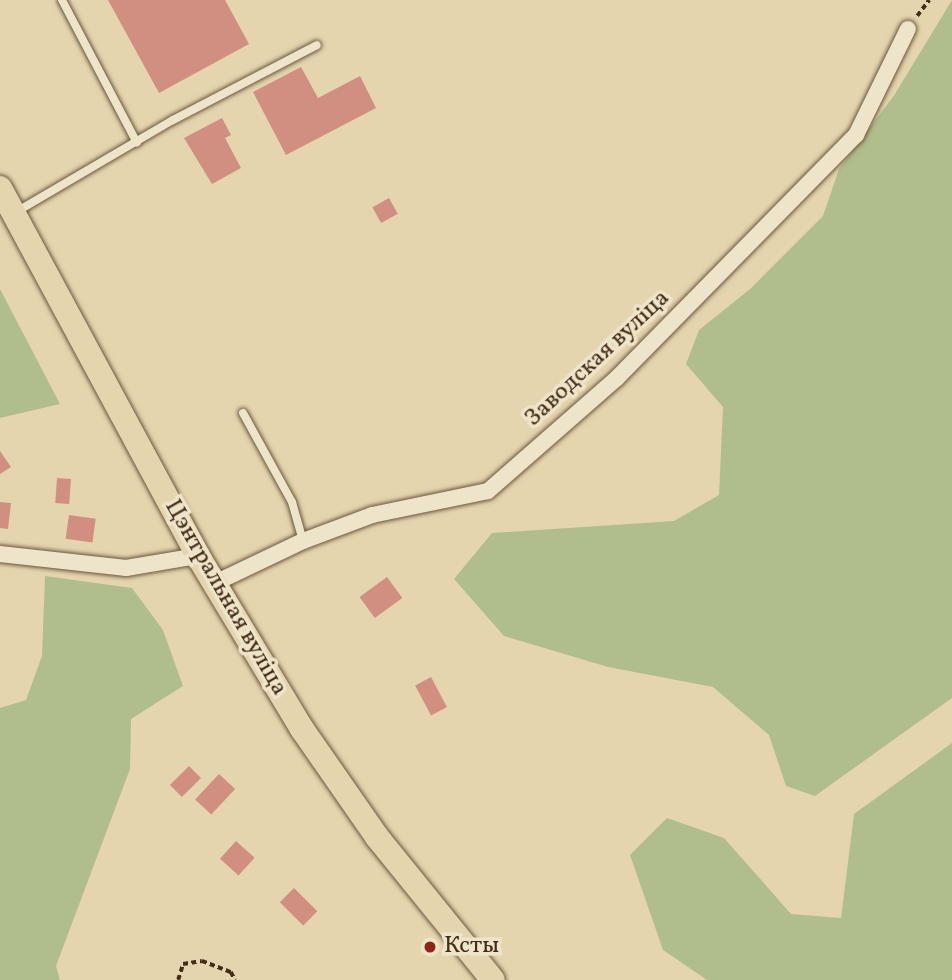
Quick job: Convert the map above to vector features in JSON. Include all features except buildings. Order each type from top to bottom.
[{"type":"main road","name":"Цэнтральная вуліца","points":[[0,188],[198,556],[327,769],[493,980]]},
{"type":"street","name":"Заводская вуліца","points":[[215,583],[303,541],[372,514],[488,491],[617,378],[856,135],[908,29]]},
{"type":"street","points":[[0,554],[126,568],[198,556]]},
{"type":"lane","points":[[62,0],[137,143]]},
{"type":"lane","points":[[14,213],[317,45]]},
{"type":"lane","points":[[243,413],[292,502],[303,541]]},
{"type":"path","points":[[178,980],[183,964],[202,961],[231,972],[235,980]]},
{"type":"green space","points":[[952,0],[952,698],[815,796],[786,786],[769,735],[713,687],[608,667],[504,636],[454,579],[492,533],[674,521],[719,495],[723,407],[686,364],[699,330],[750,289],[823,216],[839,169],[895,94]]},
{"type":"green space","points":[[0,289],[60,404],[0,418]]},
{"type":"green space","points":[[45,576],[132,588],[163,630],[183,686],[131,719],[130,769],[56,966],[60,980],[0,980],[0,708],[26,700],[42,656]]},
{"type":"green space","points":[[952,743],[952,980],[707,980],[663,950],[630,855],[667,818],[724,838],[791,914],[841,918],[854,814]]},
{"type":"place","name":"Ксты","points":[[430,947]]}]
